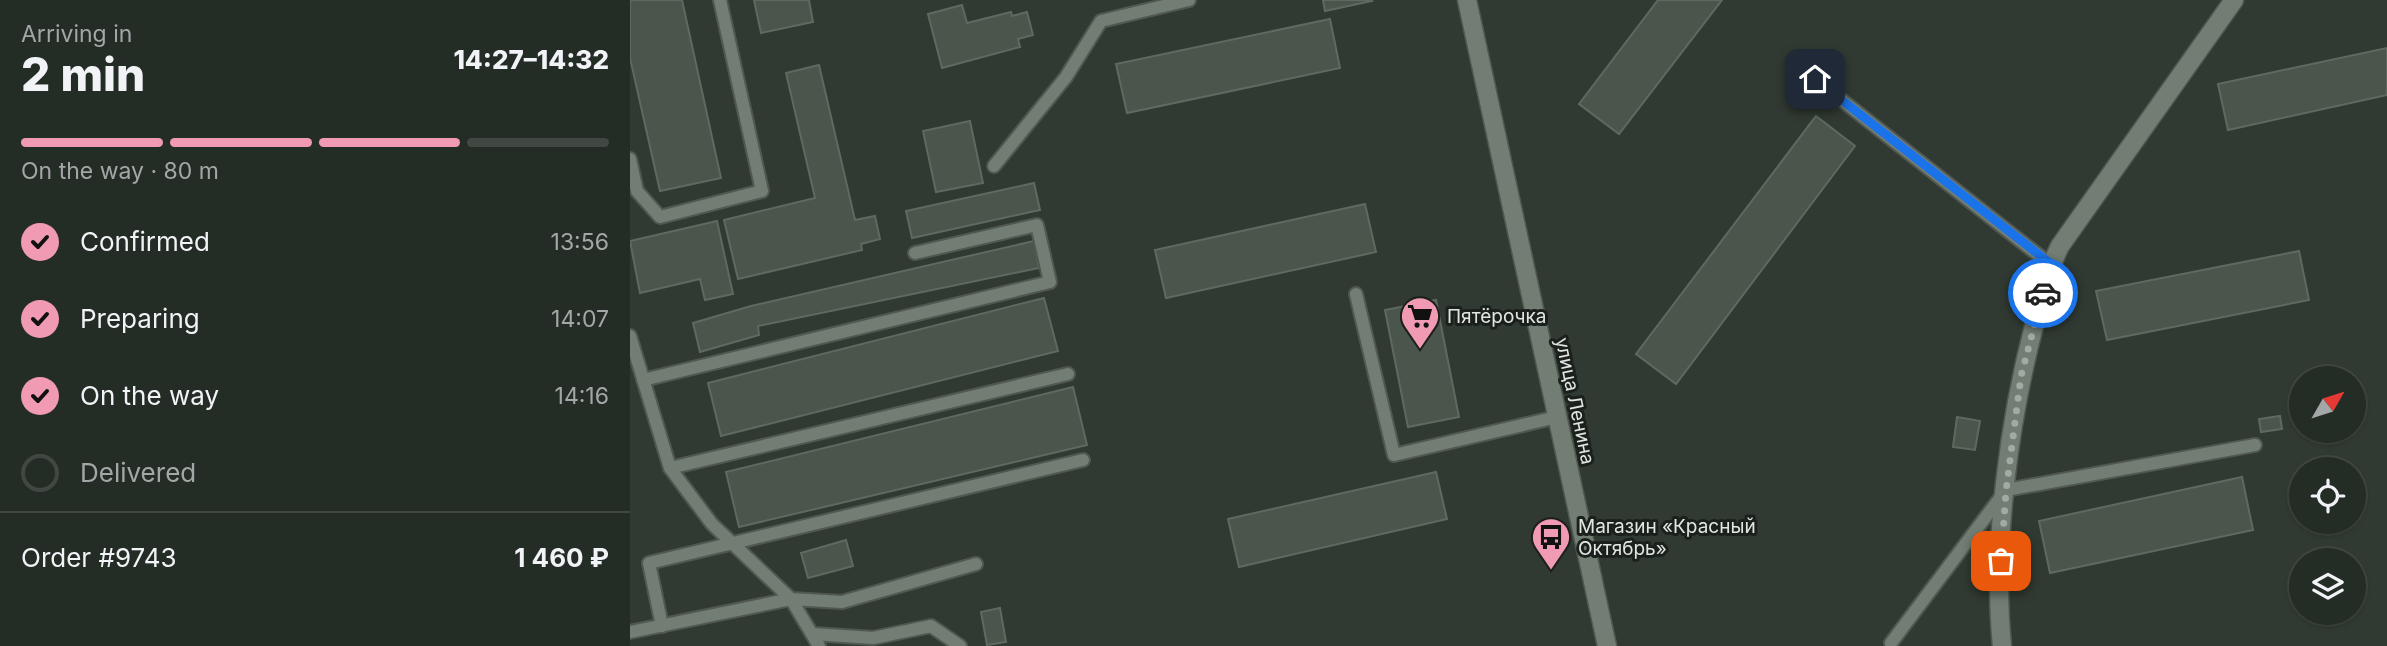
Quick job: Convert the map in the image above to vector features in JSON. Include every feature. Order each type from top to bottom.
[{"type":"street","name":"улица Ленина","points":[[1467,0],[1607,646]]},
{"type":"street","points":[[2002,646],[1998,607],[2006,491],[2021,376],[2051,264],[2060,246],[2234,0]]},
{"type":"lane","points":[[630,159],[638,191],[660,218],[762,191],[720,0]]},
{"type":"lane","points":[[994,166],[1066,77],[1101,21],[1189,0]]},
{"type":"lane","points":[[1815,79],[2051,264]]},
{"type":"lane","points":[[643,380],[1050,282],[1037,225],[915,253]]},
{"type":"lane","points":[[1356,294],[1394,455],[1557,417]]},
{"type":"lane","points":[[630,336],[670,468],[712,524],[791,599],[816,640],[873,638],[931,626],[960,646]]},
{"type":"lane","points":[[670,468],[1068,374]]},
{"type":"lane","points":[[1891,643],[2006,491],[2255,445]]},
{"type":"lane","points":[[662,626],[649,563],[1083,460]]},
{"type":"lane","points":[[630,632],[791,599],[842,602],[976,564]]},
{"type":"building","points":[[630,0],[682,0],[721,178],[660,191],[630,58]]},
{"type":"building","points":[[754,0],[809,0],[813,22],[761,33]]},
{"type":"building","points":[[1323,0],[1371,0],[1372,1],[1325,11]]},
{"type":"building","points":[[1658,0],[1722,0],[1619,134],[1579,104]]},
{"type":"building","points":[[962,5],[967,23],[1011,12],[1012,16],[1027,12],[1033,35],[1018,39],[1020,47],[942,68],[928,14]]},
{"type":"building","points":[[1330,19],[1340,68],[1127,113],[1116,64]]},
{"type":"building","points":[[2387,48],[2387,95],[2228,130],[2218,84]]},
{"type":"building","points":[[819,65],[855,220],[875,216],[880,239],[861,244],[862,250],[738,279],[724,220],[815,198],[786,73]]},
{"type":"building","points":[[1816,116],[1855,146],[1676,384],[1636,354]]},
{"type":"building","points":[[970,121],[983,183],[936,192],[923,131]]},
{"type":"building","points":[[1034,183],[1040,210],[912,238],[906,211]]},
{"type":"building","points":[[1365,204],[1376,252],[1166,298],[1155,250]]},
{"type":"building","points":[[717,221],[733,294],[705,300],[700,279],[640,293],[630,241]]},
{"type":"building","points":[[1034,241],[1039,268],[758,326],[759,335],[700,352],[693,323],[751,306]]},
{"type":"building","points":[[2299,251],[2309,300],[2107,340],[2096,291]]},
{"type":"building","points":[[1044,298],[1058,351],[721,436],[708,383]]},
{"type":"building","points":[[1436,300],[1459,417],[1408,427],[1385,310]]},
{"type":"building","points":[[1073,387],[1087,445],[739,527],[726,472]]},
{"type":"building","points":[[2280,416],[2282,429],[2261,432],[2259,419]]},
{"type":"building","points":[[1957,417],[1980,421],[1975,450],[1953,447]]},
{"type":"building","points":[[1436,472],[1447,519],[1239,567],[1228,519]]},
{"type":"building","points":[[2242,477],[2253,530],[2050,573],[2039,521]]},
{"type":"building","points":[[846,540],[853,566],[808,578],[801,553]]},
{"type":"building","points":[[1000,608],[1006,642],[987,645],[981,612]]},
{"type":"way so far","points":[[2001,561],[2006,491],[2021,376],[2043,293]]},
{"type":"place","name":"Пятёрочка","points":[[1420,350]]},
{"type":"place","name":"Магазин «Красный Октябрь»","points":[[1551,571]]},
{"type":"route","points":[[1815,79],[2051,264],[2043,293]]}]
